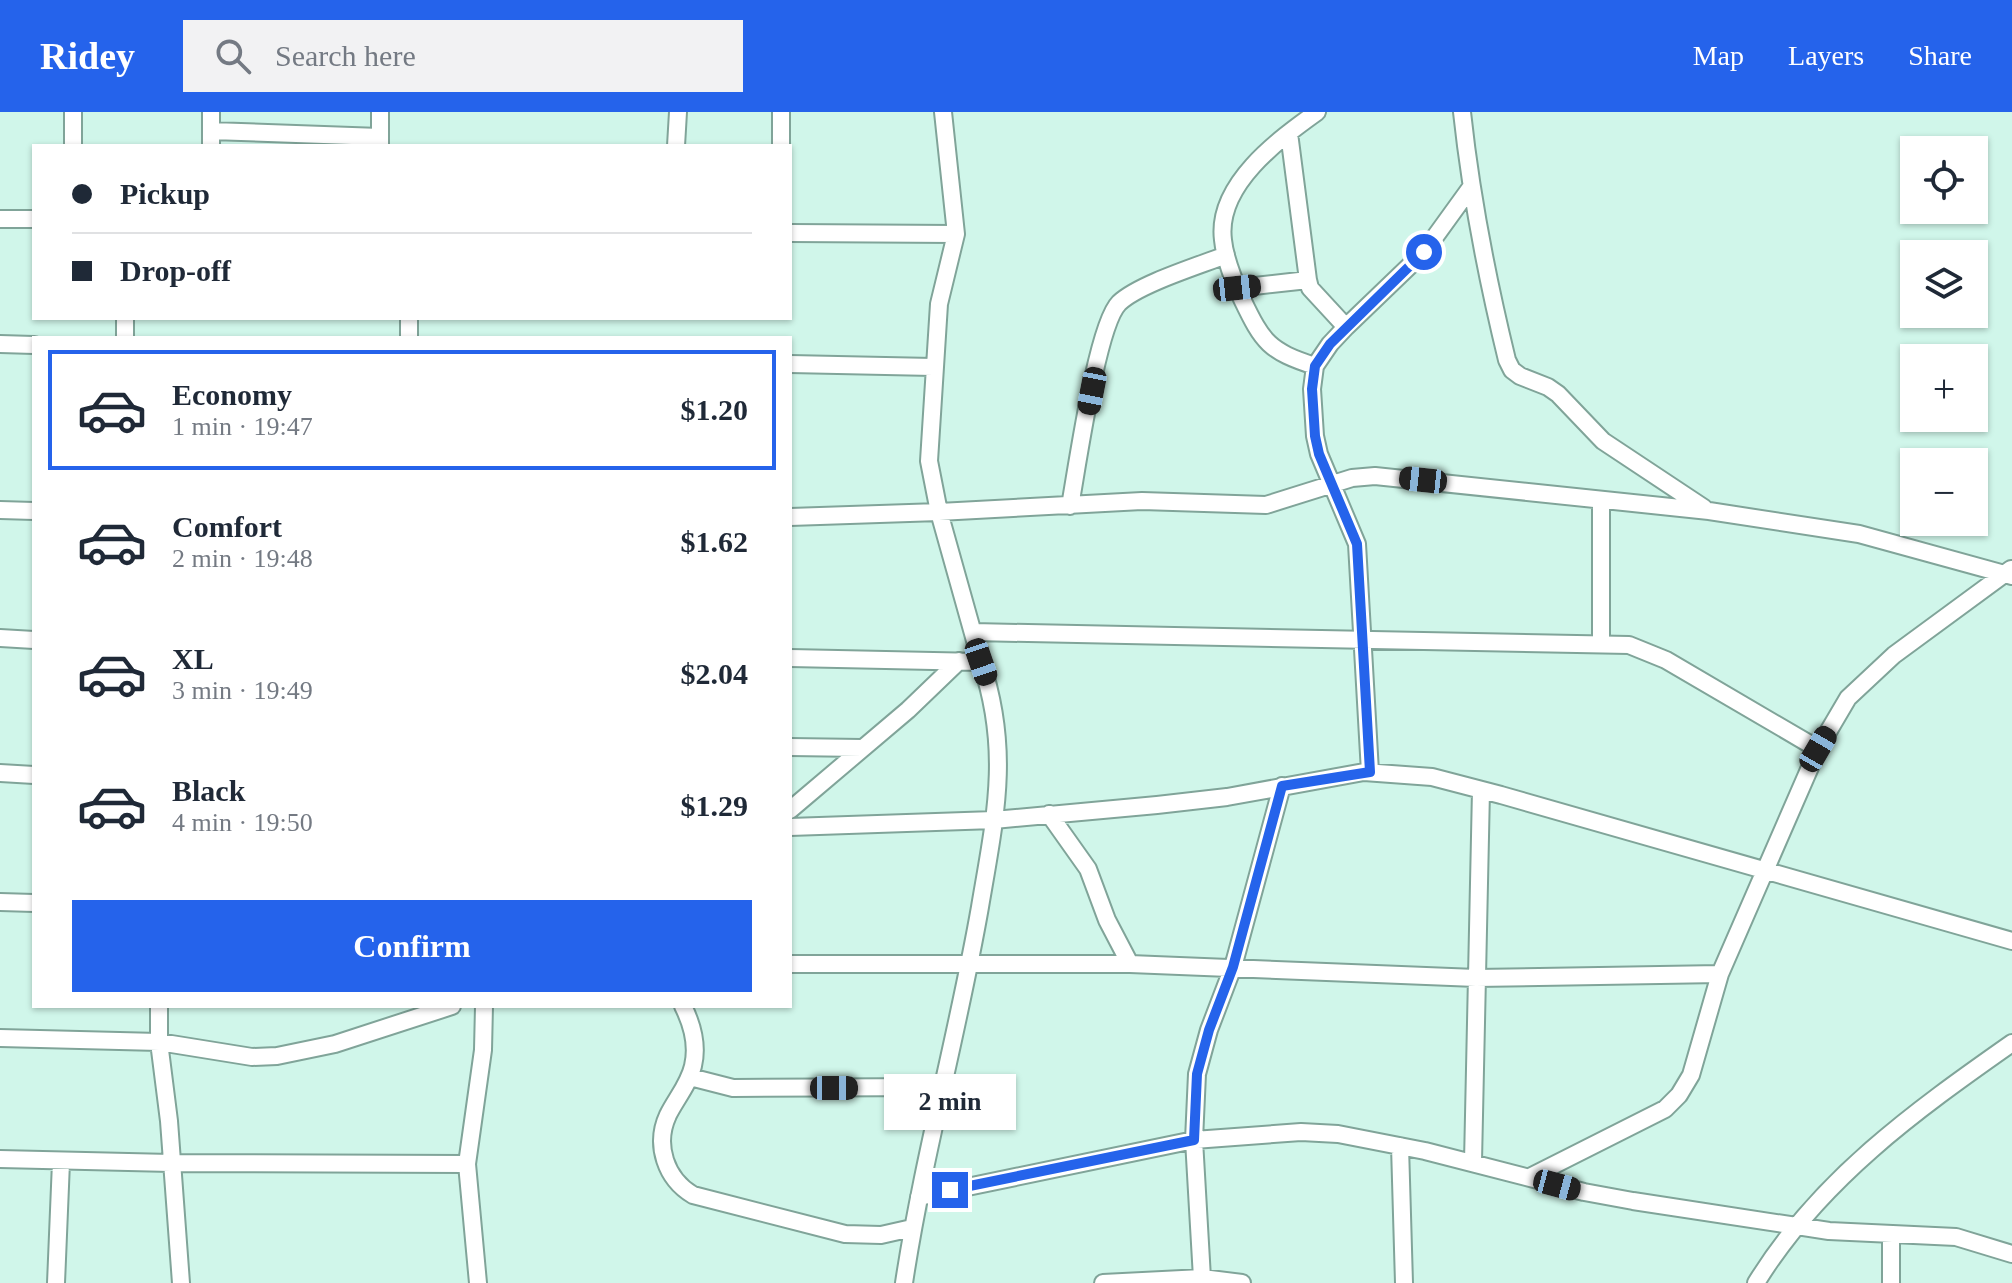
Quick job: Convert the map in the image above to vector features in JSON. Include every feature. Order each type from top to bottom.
[{"type":"street","points":[[73,112],[73,144]]},
{"type":"street","points":[[211,112],[211,138],[380,141],[380,112]]},
{"type":"street","points":[[676,144],[678,112]]},
{"type":"street","points":[[781,112],[781,144]]},
{"type":"street","points":[[904,1283],[912,1228],[970,963],[994,820],[1000,763],[988,682],[939,512],[929,461],[939,304],[956,234],[943,112]]},
{"type":"street","points":[[1315,366],[1277,352],[1254,325],[1226,255],[1222,224],[1226,207],[1237,186],[1289,133],[1317,112]]},
{"type":"street","points":[[1462,112],[1471,187],[1489,286],[1512,370],[1558,394],[1603,441],[1709,511]]},
{"type":"street","points":[[1289,133],[1310,288],[1346,327]]},
{"type":"street","points":[[1370,772],[1357,544],[1315,436],[1312,389],[1315,366],[1346,327],[1424,252],[1471,187]]},
{"type":"street","points":[[0,219],[32,219]]},
{"type":"street","points":[[792,233],[956,234]]},
{"type":"street","points":[[1070,506],[1103,334],[1117,304],[1133,293],[1226,255]]},
{"type":"street","points":[[1237,288],[1308,280]]},
{"type":"street","points":[[0,344],[32,345]]},
{"type":"street","points":[[792,364],[933,367]]},
{"type":"street","points":[[792,517],[1142,501],[1266,505],[1352,478],[1393,477],[1709,511],[1859,534],[2010,572]]},
{"type":"street","points":[[1601,500],[1601,643]]},
{"type":"street","points":[[0,510],[32,511]]},
{"type":"street","points":[[1530,1177],[1665,1109],[1679,1095],[1691,1075],[1720,974],[1818,749],[1848,698],[1936,623],[2010,572]]},
{"type":"street","points":[[973,632],[1629,645],[1645,650],[1818,749]]},
{"type":"street","points":[[0,638],[32,640]]},
{"type":"street","points":[[792,658],[981,662]]},
{"type":"street","points":[[792,808],[926,694],[959,661]]},
{"type":"street","points":[[792,747],[862,748]]},
{"type":"street","points":[[792,827],[994,820],[1227,797],[1370,772],[1432,777],[2012,941]]},
{"type":"street","points":[[0,773],[32,775]]},
{"type":"street","points":[[1202,1278],[1194,1140],[1197,1074],[1209,1030],[1233,967],[1282,786]]},
{"type":"street","points":[[1473,1162],[1481,790]]},
{"type":"street","points":[[1049,814],[1088,869],[1107,920],[1130,964]]},
{"type":"street","points":[[0,902],[32,903]]},
{"type":"street","points":[[792,964],[1130,964],[1476,978],[1720,974]]},
{"type":"street","points":[[159,1008],[159,1042],[181,1283]]},
{"type":"street","points":[[0,1038],[159,1042],[252,1057],[277,1056],[335,1044],[446,1008]]},
{"type":"street","points":[[478,1283],[467,1164],[483,1050],[484,1008]]},
{"type":"street","points":[[684,1008],[695,1042],[694,1062],[690,1077],[666,1119],[663,1139],[663,1153],[670,1175],[680,1187],[693,1195],[845,1234],[881,1235],[912,1228]]},
{"type":"street","points":[[1756,1283],[1776,1251],[1824,1193],[1891,1131],[2012,1043]]},
{"type":"street","points":[[690,1077],[733,1088],[944,1087]]},
{"type":"street","points":[[919,1197],[1194,1140],[1301,1132],[1338,1134],[1400,1146],[1596,1194],[1858,1234],[1956,1237],[2012,1254]]},
{"type":"street","points":[[1400,1146],[1404,1283]]},
{"type":"street","points":[[0,1159],[467,1164]]},
{"type":"street","points":[[56,1283],[61,1162]]},
{"type":"street","points":[[1891,1234],[1891,1283]]},
{"type":"street","points":[[1103,1283],[1202,1278],[1242,1283]]},
{"type":"route","points":[[950,1190],[1194,1140],[1197,1074],[1209,1030],[1233,967],[1282,786],[1370,772],[1357,544],[1319,454],[1312,389],[1315,366],[1330,344],[1424,252]]}]
